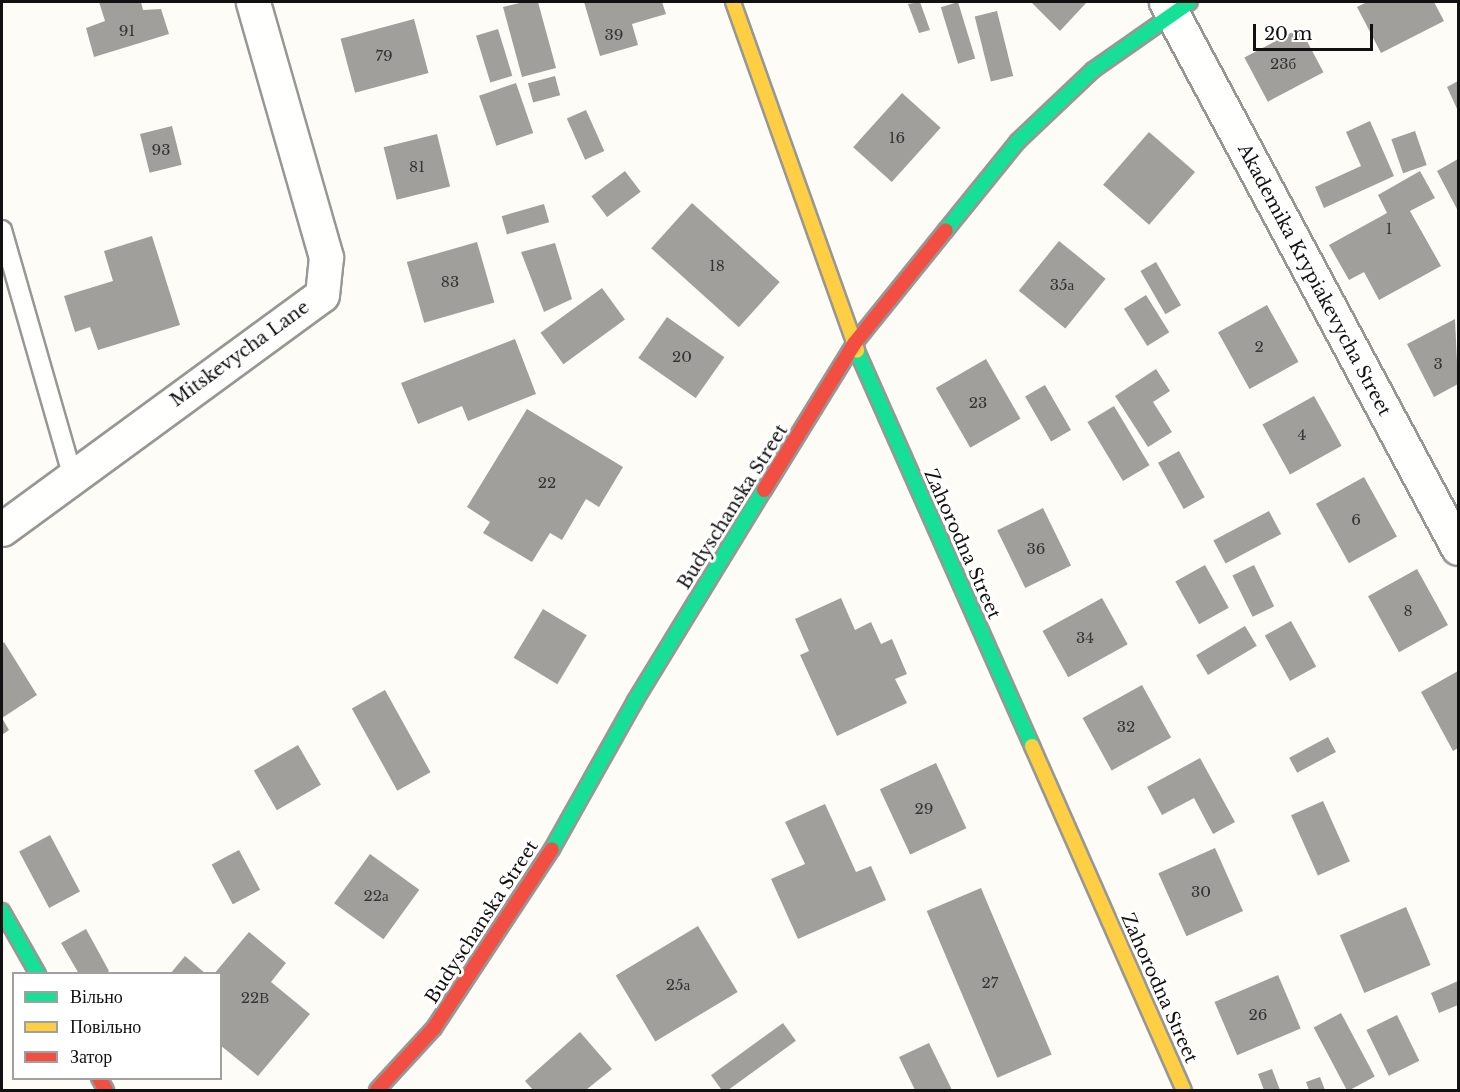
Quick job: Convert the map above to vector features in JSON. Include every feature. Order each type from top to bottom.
[{"type":"street","name":"Mitskevycha Lane","points":[[2,530],[322,295],[326,257],[253,2]]},
{"type":"street","name":"Zahorodna Street","points":[[733,2],[854,344],[1184,1090]]},
{"type":"street","name":"Budyschanska Street","points":[[377,1090],[434,1028],[530,887],[635,701],[854,344],[1018,141],[1093,70],[1175,5]]},
{"type":"street","name":"Akademika Krypiakevycha Street","points":[[1175,5],[1458,548]]},
{"type":"street","points":[[2,911],[37,972]]},
{"type":"lane","points":[[2,230],[72,477]]},
{"type":"building","points":[[99,2],[141,2],[143,10],[161,9],[169,34],[94,57],[86,28],[105,21]]},
{"type":"building","points":[[524,2],[538,2],[556,68],[522,77],[503,7]]},
{"type":"building","points":[[584,2],[662,2],[666,14],[632,24],[638,45],[600,56]]},
{"type":"building","points":[[920,2],[930,30],[919,33],[908,4]]},
{"type":"building","points":[[958,2],[975,58],[958,64],[941,7]]},
{"type":"building","points":[[1031,2],[1087,2],[1060,31]]},
{"type":"building","points":[[1367,2],[1434,2],[1444,21],[1381,53],[1357,7]]},
{"type":"building","points":[[997,11],[1013,76],[991,82],[975,17]]},
{"type":"building","points":[[414,19],[428,73],[355,93],[341,39]]},
{"type":"building","points":[[1300,28],[1323,72],[1268,102],[1244,58]]},
{"type":"building","points":[[498,29],[512,76],[490,83],[476,36]]},
{"type":"building","points":[[555,76],[560,95],[533,103],[528,83]]},
{"type":"building","points":[[1458,81],[1458,111],[1447,87]]},
{"type":"building","points":[[516,83],[533,133],[496,146],[479,96]]},
{"type":"building","points":[[902,93],[941,128],[892,182],[853,147]]},
{"type":"building","points":[[586,110],[604,151],[585,160],[567,119]]},
{"type":"building","points":[[1370,121],[1394,176],[1324,208],[1315,187],[1361,166],[1346,132]]},
{"type":"building","points":[[172,126],[182,165],[150,173],[140,134]]},
{"type":"building","points":[[1415,131],[1427,165],[1403,173],[1391,139]]},
{"type":"building","points":[[1149,132],[1195,172],[1149,225],[1103,185]]},
{"type":"building","points":[[437,134],[450,186],[397,200],[384,147]]},
{"type":"building","points":[[1458,159],[1458,211],[1437,171]]},
{"type":"building","points":[[625,171],[641,192],[607,217],[591,196]]},
{"type":"building","points":[[1420,171],[1435,198],[1410,211],[1441,266],[1379,300],[1364,272],[1349,280],[1329,245],[1387,213],[1378,195]]},
{"type":"building","points":[[692,203],[780,282],[739,327],[651,248]]},
{"type":"building","points":[[544,204],[549,222],[507,234],[502,216]]},
{"type":"building","points":[[152,236],[180,325],[98,350],[90,327],[75,332],[64,296],[113,281],[104,251]]},
{"type":"building","points":[[1059,241],[1106,279],[1065,328],[1019,291]]},
{"type":"building","points":[[477,242],[494,303],[424,323],[407,262]]},
{"type":"building","points":[[555,243],[572,299],[544,312],[521,252]]},
{"type":"building","points":[[1156,262],[1181,305],[1165,314],[1140,271]]},
{"type":"building","points":[[602,288],[625,320],[563,364],[541,333]]},
{"type":"building","points":[[1146,295],[1169,332],[1147,346],[1124,309]]},
{"type":"building","points":[[1267,305],[1299,362],[1250,389],[1218,332]]},
{"type":"building","points":[[667,317],[724,357],[696,398],[638,358]]},
{"type":"building","points":[[1455,319],[1458,384],[1434,397],[1407,344]]},
{"type":"building","points":[[515,339],[536,394],[468,421],[462,406],[418,424],[401,383]]},
{"type":"building","points":[[986,359],[1020,419],[970,448],[936,388]]},
{"type":"building","points":[[1156,369],[1170,391],[1153,402],[1172,432],[1148,447],[1115,396]]},
{"type":"building","points":[[1045,385],[1071,430],[1051,442],[1025,396]]},
{"type":"building","points":[[1314,396],[1342,446],[1290,474],[1262,425]]},
{"type":"building","points":[[1114,406],[1150,465],[1123,481],[1087,422]]},
{"type":"building","points":[[527,409],[623,467],[599,507],[586,499],[562,540],[550,533],[532,562],[483,533],[490,522],[467,507]]},
{"type":"building","points":[[1179,451],[1205,497],[1184,509],[1158,463]]},
{"type":"building","points":[[1364,477],[1397,536],[1349,563],[1316,504]]},
{"type":"building","points":[[1043,508],[1071,566],[1025,588],[997,530]]},
{"type":"building","points":[[1269,511],[1281,534],[1226,564],[1213,541]]},
{"type":"building","points":[[1205,565],[1229,608],[1199,624],[1175,581]]},
{"type":"building","points":[[1254,565],[1274,606],[1253,617],[1232,576]]},
{"type":"building","points":[[1417,569],[1448,625],[1399,652],[1368,596]]},
{"type":"building","points":[[841,598],[855,630],[871,622],[881,644],[892,639],[907,674],[895,679],[907,703],[837,736],[800,655],[809,651],[795,619]]},
{"type":"building","points":[[1102,598],[1128,644],[1068,677],[1043,631]]},
{"type":"building","points":[[543,609],[587,635],[557,684],[514,658]]},
{"type":"building","points":[[1291,621],[1316,666],[1290,681],[1265,636]]},
{"type":"building","points":[[1245,626],[1257,646],[1208,675],[1196,655]]},
{"type":"building","points":[[4,642],[37,695],[2,718],[2,644]]},
{"type":"building","points":[[1458,671],[1458,748],[1453,751],[1421,692]]},
{"type":"building","points":[[1142,685],[1171,737],[1112,770],[1083,718]]},
{"type":"building","points":[[385,690],[431,772],[397,791],[352,708]]},
{"type":"building","points":[[2,718],[9,730],[2,735]]},
{"type":"building","points":[[1328,737],[1336,752],[1297,773],[1289,758]]},
{"type":"building","points":[[298,745],[321,785],[277,810],[254,770]]},
{"type":"building","points":[[1200,758],[1235,822],[1213,834],[1194,798],[1162,815],[1147,787]]},
{"type":"building","points":[[936,763],[966,828],[910,854],[880,789]]},
{"type":"building","points":[[1323,801],[1350,861],[1318,876],[1291,815]]},
{"type":"building","points":[[825,804],[856,872],[871,866],[886,900],[798,939],[771,879],[805,864],[785,822]]},
{"type":"building","points":[[50,835],[80,892],[49,908],[19,851]]},
{"type":"building","points":[[1215,848],[1243,911],[1186,936],[1158,873]]},
{"type":"building","points":[[239,850],[260,890],[233,904],[212,865]]},
{"type":"building","points":[[370,854],[419,890],[383,939],[334,903]]},
{"type":"building","points":[[981,888],[1052,1055],[997,1078],[927,911]]},
{"type":"building","points":[[1406,907],[1431,965],[1364,993],[1340,935]]},
{"type":"building","points":[[698,926],[738,992],[655,1041],[616,975]]},
{"type":"building","points":[[86,929],[109,971],[78,972],[61,943]]},
{"type":"building","points":[[249,932],[286,963],[271,982],[310,1014],[258,1076],[222,1047],[222,972],[216,972]]},
{"type":"building","points":[[185,956],[204,972],[172,972]]},
{"type":"building","points":[[1278,975],[1301,1028],[1237,1055],[1214,1002]]},
{"type":"building","points":[[1458,981],[1458,1005],[1439,1013],[1431,993]]},
{"type":"building","points":[[1341,1013],[1375,1077],[1347,1090],[1314,1028]]},
{"type":"building","points":[[1397,1015],[1419,1061],[1389,1076],[1366,1030]]},
{"type":"building","points":[[783,1023],[796,1041],[728,1090],[722,1090],[711,1075]]},
{"type":"building","points":[[580,1032],[612,1069],[586,1090],[533,1090],[525,1081]]},
{"type":"building","points":[[929,1043],[952,1090],[915,1090],[899,1057]]},
{"type":"building","points":[[1272,1069],[1280,1090],[1264,1090],[1258,1074]]},
{"type":"building","points":[[1320,1077],[1325,1090],[1309,1090],[1306,1082]]},
{"type":"traffic: fast","points":[[946,230],[1018,141],[1093,70],[1190,2]]},
{"type":"traffic: fast","points":[[857,351],[1032,746]]},
{"type":"traffic: fast","points":[[552,849],[635,701],[764,490]]},
{"type":"traffic: fast","points":[[2,911],[37,972]]},
{"type":"traffic: slow","points":[[733,2],[857,351]]},
{"type":"traffic: slow","points":[[1032,746],[1184,1090]]},
{"type":"traffic: jam","points":[[764,490],[854,344],[946,230]]},
{"type":"traffic: jam","points":[[377,1090],[434,1028],[552,849]]},
{"type":"traffic: jam","points":[[100,1080],[106,1090]]}]
